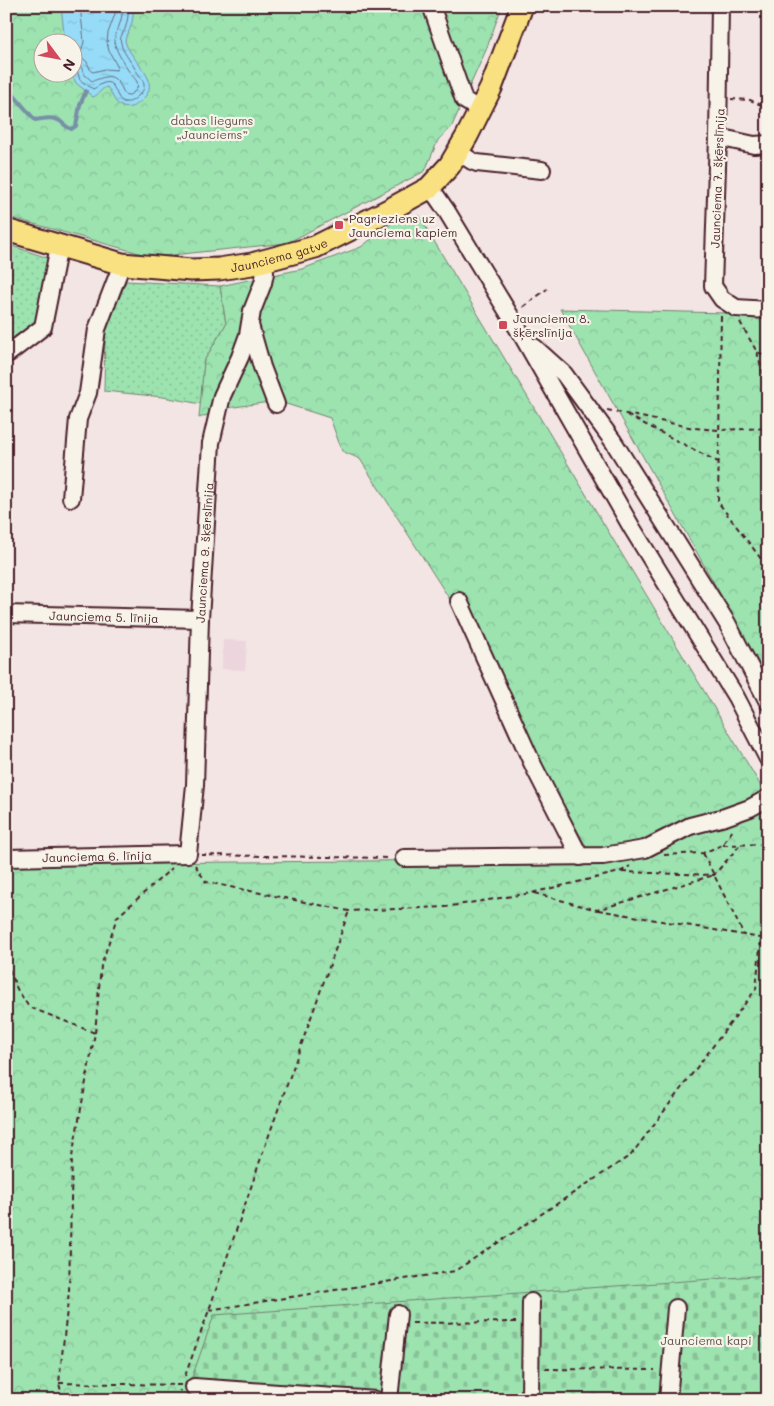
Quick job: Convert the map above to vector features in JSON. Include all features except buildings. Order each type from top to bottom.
[{"type":"main road","name":"Jaunciema gatve","points":[[6,230],[122,264],[191,270],[219,269],[264,261],[314,247],[429,188],[450,165],[490,88],[522,6]]},
{"type":"street","name":"Jaunciema 7. šķērslīnija","points":[[720,6],[713,286],[729,304]]},
{"type":"street","points":[[432,8],[464,100],[480,110]]},
{"type":"street","points":[[718,137],[754,145],[768,144]]},
{"type":"street","points":[[458,152],[477,163],[542,170]]},
{"type":"street","points":[[429,188],[446,210],[523,337],[632,528],[736,697],[768,759]]},
{"type":"street","points":[[6,354],[43,327],[59,246]]},
{"type":"street","name":"Jaunciema 9. šķērslīnija","points":[[188,854],[195,785],[200,619],[210,443],[222,396],[240,357],[250,325],[252,311],[263,283],[264,261]]},
{"type":"street","points":[[71,498],[78,419],[88,392],[97,329],[122,264]]},
{"type":"street","points":[[729,304],[768,310]]},
{"type":"street","points":[[250,325],[262,367],[276,404]]},
{"type":"street","points":[[523,337],[564,374],[613,441],[726,623],[768,702]]},
{"type":"street","points":[[459,600],[534,767],[580,856]]},
{"type":"street","name":"Jaunciema 5. līnija","points":[[6,614],[200,619]]},
{"type":"street","points":[[404,858],[603,856],[645,848],[690,826],[725,817],[750,808],[768,798]]},
{"type":"street","name":"Jaunciema 6. līnija","points":[[6,858],[188,854]]},
{"type":"street","points":[[530,1400],[531,1302]]},
{"type":"street","points":[[668,1400],[676,1308]]},
{"type":"street","points":[[389,1400],[398,1318]]},
{"type":"street","points":[[187,1382],[376,1400]]},
{"type":"path","points":[[719,97],[750,100],[768,108]]},
{"type":"path","points":[[523,307],[548,289]]},
{"type":"path","points":[[729,304],[757,352],[768,392]]},
{"type":"path","points":[[729,304],[719,430],[718,502],[768,568]]},
{"type":"path","points":[[757,352],[768,356]]},
{"type":"path","points":[[587,405],[694,428],[719,430],[768,428]]},
{"type":"path","points":[[623,413],[718,462]]},
{"type":"path","points":[[722,845],[733,830]]},
{"type":"path","points":[[597,910],[714,875],[741,844]]},
{"type":"path","points":[[665,855],[703,853],[722,845],[768,844]]},
{"type":"path","points":[[703,853],[744,936]]},
{"type":"path","points":[[63,1400],[59,1383],[69,1291],[72,1157],[95,1033],[101,966],[117,917],[188,854],[404,858]]},
{"type":"path","points":[[188,854],[206,882],[349,911],[445,907],[531,893],[620,872],[714,875]]},
{"type":"path","points":[[620,872],[637,862]]},
{"type":"path","points":[[531,893],[597,910],[761,938]]},
{"type":"path","points":[[176,1400],[187,1382],[209,1310],[263,1152],[349,911]]},
{"type":"path","points":[[209,1310],[454,1271],[631,1155],[756,989],[761,938],[768,932]]},
{"type":"path","points":[[6,961],[17,989],[29,1007],[95,1033]]},
{"type":"path","points":[[398,1318],[530,1322]]},
{"type":"path","points":[[530,1369],[671,1370]]},
{"type":"path","points":[[59,1383],[187,1382]]},
{"type":"shaded area","points":[[223,640],[247,641],[245,670],[222,669]]},
{"type":"green space","name":"dabas liegums „Jaunciems”","points":[[6,6],[502,6],[486,50],[451,128],[438,140],[425,171],[287,243],[153,257],[16,219],[6,219]]},
{"type":"green space","points":[[419,216],[758,781],[768,802],[768,1400],[6,1400],[6,864],[593,859],[461,617],[360,459],[342,451],[330,418],[277,401],[227,408],[199,418],[204,361],[226,324],[220,286],[302,269],[361,247],[400,217]]},
{"type":"green space","points":[[6,244],[48,258],[42,296],[35,321],[14,341],[6,344]]},
{"type":"green space","points":[[126,281],[220,286],[226,324],[204,361],[201,404],[163,397],[104,391],[105,334]]},
{"type":"green space","points":[[560,309],[768,314],[768,679]]},
{"type":"green space","name":"Jaunciema kapi","points":[[768,1275],[768,1400],[184,1400],[214,1315]]},
{"type":"water","points":[[61,6],[137,6],[133,8],[132,23],[125,41],[148,77],[149,91],[141,101],[127,108],[120,106],[107,87],[93,97],[76,82],[82,82],[82,32],[64,32]]},
{"type":"waterway","points":[[6,86],[35,120],[54,119],[71,129],[76,126],[80,105],[86,91]]},
{"type":"place","name":"Pagrieziens uz Jaunciema kapiem","points":[[339,225]]},
{"type":"place","name":"Jaunciema 8. šķērslīnija","points":[[503,325]]}]
